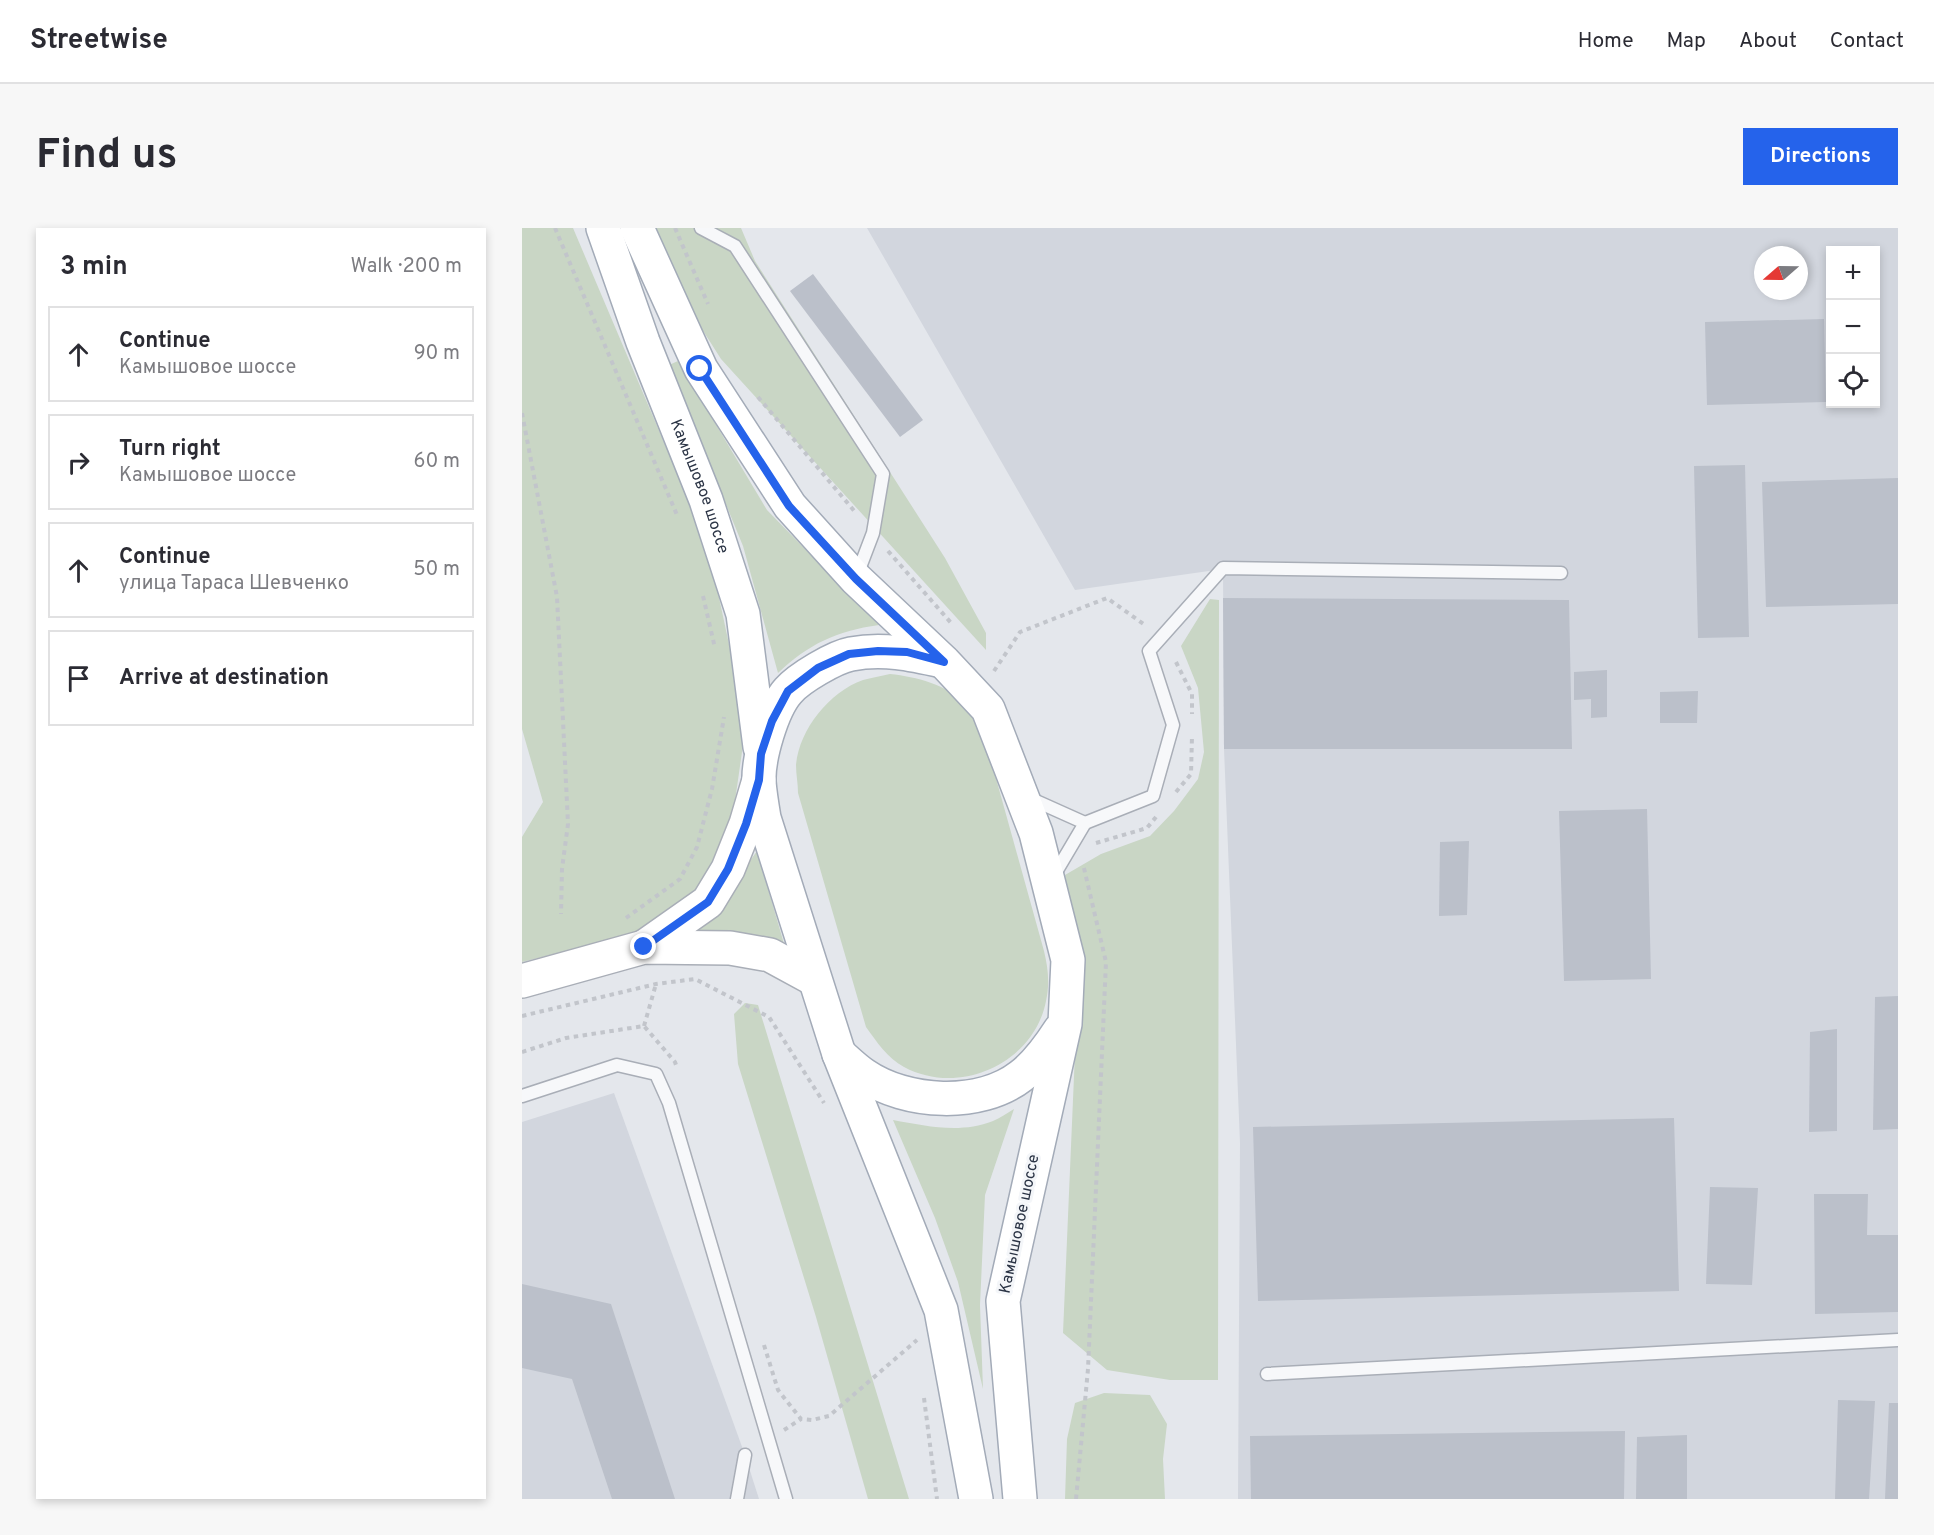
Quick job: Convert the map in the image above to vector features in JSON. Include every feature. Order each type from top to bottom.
[{"type":"main road","name":"Камышовое шоссе","points":[[603,228],[643,342],[706,500],[743,614],[764,818],[839,1054],[941,1310],[976,1499]]},
{"type":"main road","name":"Камышовое шоссе","points":[[637,228],[700,369],[789,506],[856,579],[944,662],[988,709],[1036,832],[1068,960],[1065,1024],[1003,1301],[1020,1499]]},
{"type":"main road","name":"Камышовое шоссе","points":[[760,767],[772,721],[788,691],[818,668],[849,654],[878,651],[907,652],[944,662]]},
{"type":"main road","points":[[644,947],[708,902],[728,869],[746,824],[760,767]]},
{"type":"main road","points":[[522,981],[644,947],[730,948],[770,955],[814,979]]},
{"type":"main road","points":[[839,1054],[864,1076],[894,1090],[961,1099],[995,1091],[1021,1076],[1047,1050],[1065,1024]]},
{"type":"lane","points":[[701,228],[735,246],[883,474],[873,533],[856,579]]},
{"type":"lane","points":[[1049,883],[1086,823],[1153,796],[1173,725],[1149,651],[1223,568],[1561,573]]},
{"type":"lane","points":[[1023,795],[1086,823]]},
{"type":"lane","points":[[522,1096],[617,1065],[656,1074],[669,1103],[786,1499]]},
{"type":"lane","points":[[1267,1374],[1898,1340]]},
{"type":"lane","points":[[737,1499],[745,1455]]},
{"type":"path","points":[[555,228],[680,523]]},
{"type":"path","points":[[522,413],[557,597],[568,824],[562,869],[561,914]]},
{"type":"path","points":[[702,589],[717,656]]},
{"type":"path","points":[[626,918],[680,879],[697,847],[712,789],[725,712]]},
{"type":"path","points":[[1076,1499],[1088,1369],[1106,962],[1077,836]]},
{"type":"path","points":[[522,1016],[656,984],[695,979],[770,1017],[827,1108]]},
{"type":"path","points":[[644,1026],[656,984]]},
{"type":"path","points":[[915,1329],[918,1351]]},
{"type":"path","points":[[924,1397],[937,1499]]},
{"type":"shaded area","points":[[867,228],[1898,228],[1898,1499],[1238,1499],[1240,1143],[1224,749],[1223,569],[1075,590]]},
{"type":"shaded area","points":[[614,1093],[759,1499],[522,1499],[522,1122]]},
{"type":"green space","points":[[522,228],[573,228],[708,546],[746,724],[729,843],[709,876],[686,902],[654,929],[522,962],[522,837],[543,802],[522,729]]},
{"type":"green space","points":[[654,228],[741,228],[755,261],[945,558],[986,633],[986,650],[721,359],[686,304]]},
{"type":"green space","points":[[678,361],[767,510],[879,625],[849,631],[824,640],[801,654],[778,673],[743,546],[669,365]]},
{"type":"green space","points":[[1210,599],[1219,600],[1218,1380],[1170,1380],[1107,1370],[1063,1333],[1078,983],[1065,875],[1101,854],[1150,836],[1174,811],[1198,779],[1204,752],[1198,688],[1181,646]]},
{"type":"green space","points":[[890,674],[921,680],[949,691],[968,707],[982,728],[1045,957],[1048,988],[1039,1023],[1027,1042],[1011,1057],[970,1076],[948,1078],[926,1075],[904,1067],[887,1054],[866,1027],[798,793],[796,765],[798,752],[818,714],[839,693],[850,686],[863,680]]},
{"type":"green space","points":[[757,851],[787,954],[698,935],[693,927],[724,897]]},
{"type":"green space","points":[[745,1003],[758,1005],[909,1499],[868,1499],[816,1317],[738,1064],[734,1014]]},
{"type":"green space","points":[[1014,1109],[985,1195],[980,1305],[983,1389],[958,1282],[935,1218],[893,1120],[943,1128],[968,1127],[993,1121]]},
{"type":"green space","points":[[1104,1393],[1150,1395],[1167,1424],[1163,1459],[1165,1499],[1065,1499],[1067,1439],[1075,1403]]},
{"type":"building","points":[[813,274],[923,420],[900,437],[790,291]]},
{"type":"building","points":[[1824,319],[1826,402],[1707,405],[1705,322]]},
{"type":"building","points":[[1745,465],[1749,637],[1698,638],[1694,466]]},
{"type":"building","points":[[1898,478],[1898,604],[1766,607],[1762,482]]},
{"type":"building","points":[[1223,598],[1569,600],[1572,749],[1224,749]]},
{"type":"building","points":[[1607,670],[1607,717],[1591,718],[1591,699],[1574,700],[1574,672]]},
{"type":"building","points":[[1698,691],[1697,723],[1660,723],[1660,692]]},
{"type":"building","points":[[1647,809],[1651,979],[1564,981],[1559,811]]},
{"type":"building","points":[[1469,841],[1467,915],[1439,916],[1440,842]]},
{"type":"building","points":[[1898,996],[1898,1129],[1873,1130],[1875,997]]},
{"type":"building","points":[[1837,1029],[1837,1131],[1809,1132],[1810,1032]]},
{"type":"building","points":[[1674,1118],[1679,1291],[1258,1301],[1253,1127]]},
{"type":"building","points":[[1710,1187],[1758,1188],[1752,1285],[1706,1284]]},
{"type":"building","points":[[1814,1194],[1868,1194],[1867,1235],[1898,1235],[1898,1312],[1815,1314]]},
{"type":"building","points":[[522,1284],[611,1304],[675,1499],[612,1499],[572,1379],[522,1368]]},
{"type":"building","points":[[1838,1400],[1875,1401],[1869,1499],[1835,1499]]},
{"type":"building","points":[[1889,1403],[1898,1403],[1898,1499],[1885,1499]]},
{"type":"building","points":[[1625,1431],[1624,1499],[1251,1499],[1250,1436]]},
{"type":"building","points":[[1687,1435],[1687,1499],[1636,1499],[1637,1437]]},
{"type":"route","points":[[644,947],[708,902],[728,869],[746,824],[759,780],[761,754],[772,721],[788,691],[818,668],[849,654],[878,651],[907,652],[944,662],[856,579],[789,506],[700,369]]}]
